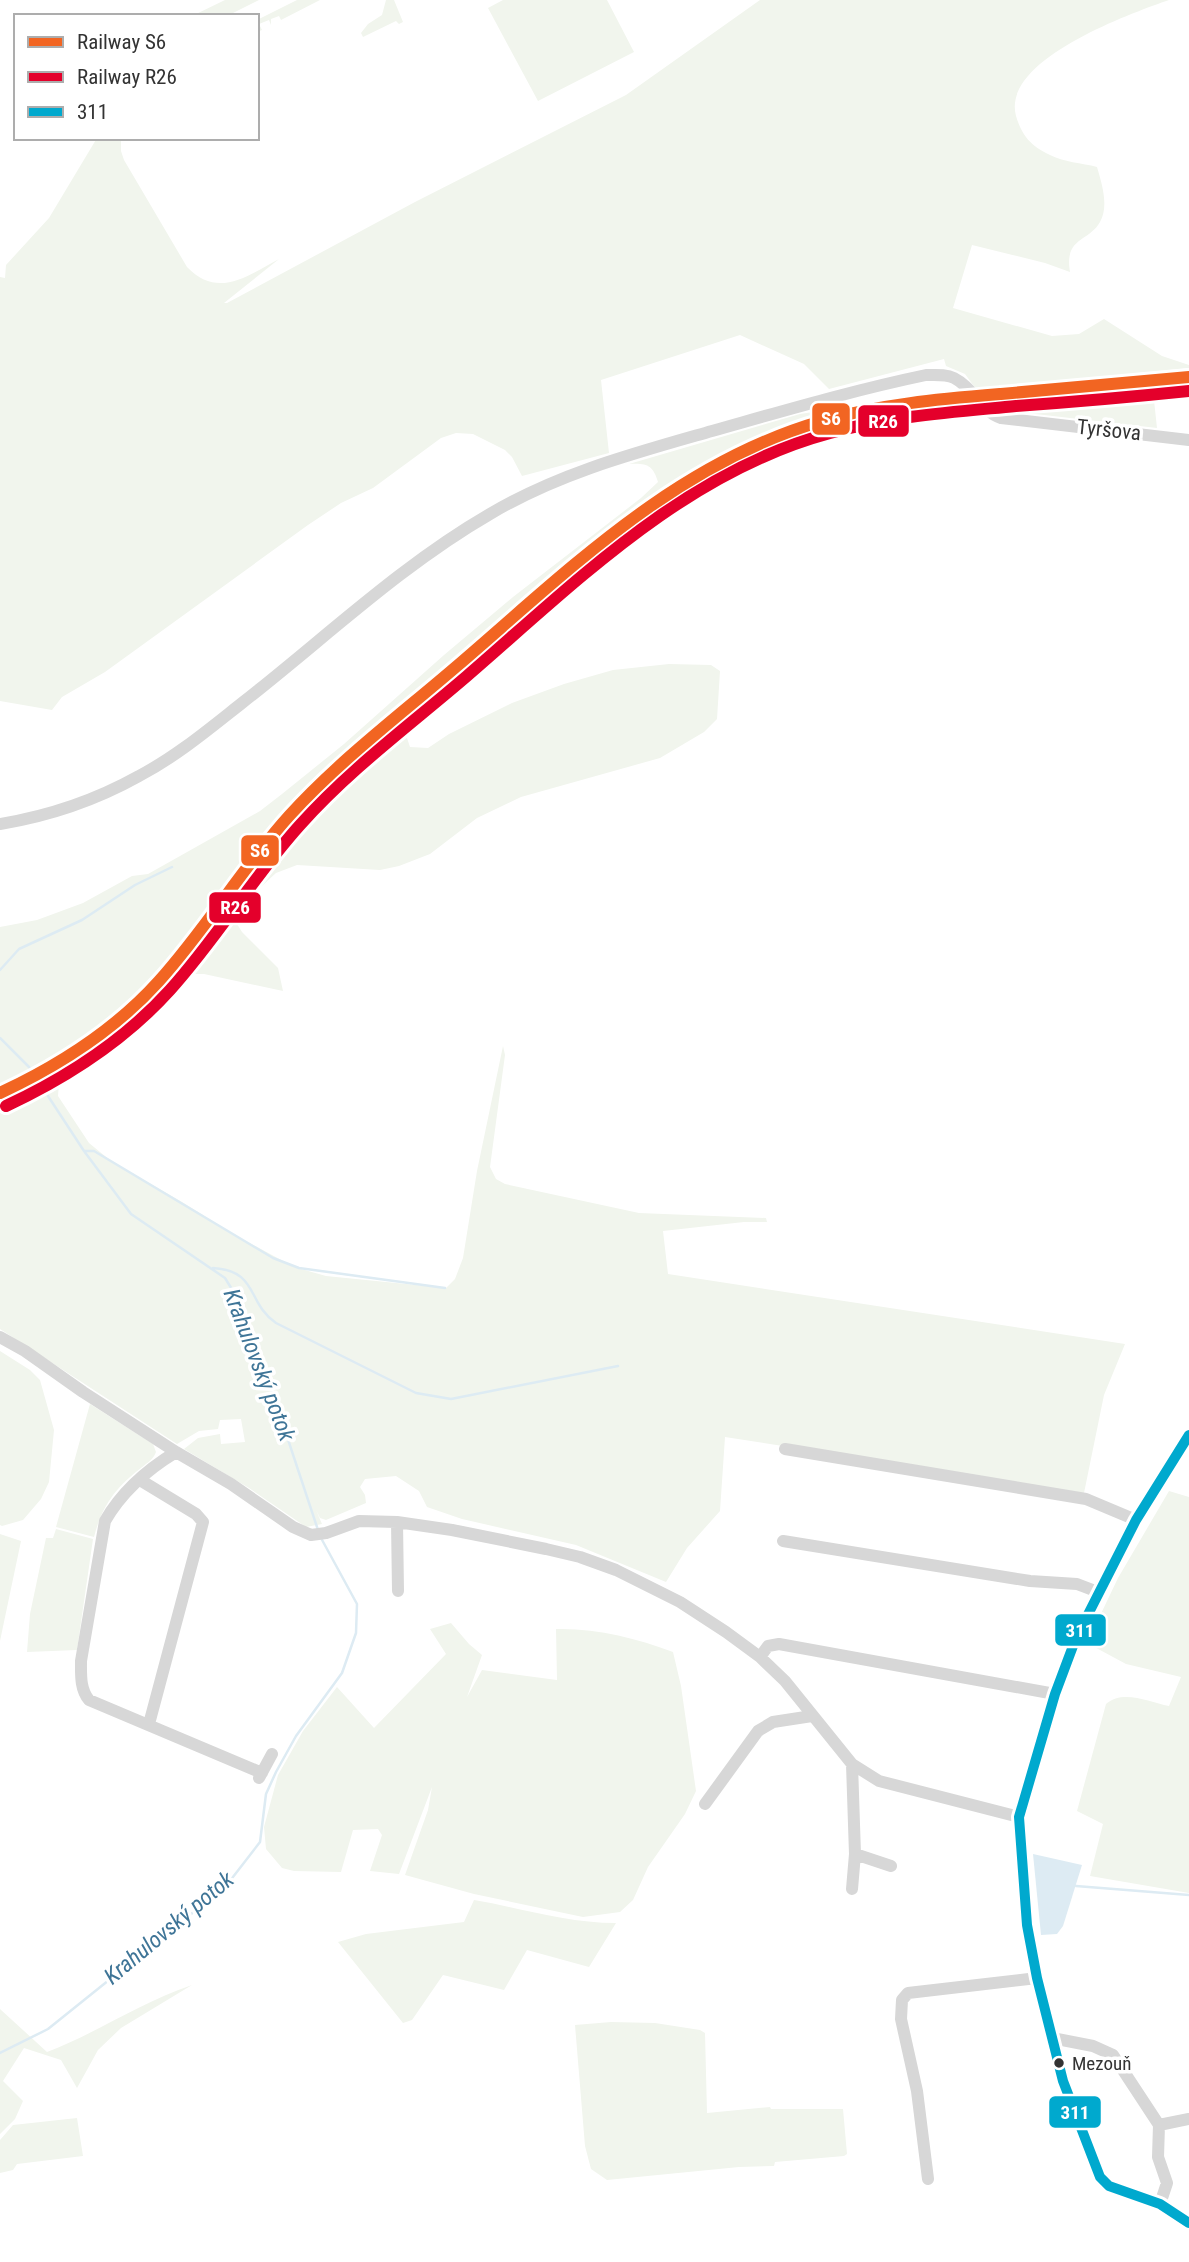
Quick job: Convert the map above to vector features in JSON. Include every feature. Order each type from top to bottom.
[{"type":"street","name":"Tyršova","points":[[0,824],[33,818],[79,804],[138,777],[183,750],[405,571],[450,539],[491,513],[539,488],[598,465],[769,414],[926,374],[945,375],[956,379],[993,415],[1189,439]]},
{"type":"street","points":[[0,1337],[231,1484],[292,1527],[311,1535],[326,1533],[359,1521],[397,1522],[453,1530],[580,1557],[617,1570],[680,1602],[760,1657],[785,1681],[852,1764],[879,1782],[1019,1816]]},
{"type":"street","points":[[1189,1435],[1136,1520],[1076,1638],[1055,1694],[1019,1816],[1027,1925],[1037,1978],[1063,2081],[1100,2177],[1109,2186],[1160,2204],[1189,2223]]},
{"type":"street","points":[[785,1449],[1086,1499],[1136,1520]]},
{"type":"street","points":[[177,1452],[140,1480],[112,1509],[105,1521],[83,1650],[81,1682],[84,1695],[89,1700],[149,1724],[260,1776],[272,1754]]},
{"type":"street","points":[[140,1480],[196,1514],[203,1522],[149,1724]]},
{"type":"street","points":[[397,1522],[398,1591]]},
{"type":"street","points":[[783,1541],[1030,1581],[1077,1584],[1098,1592]]},
{"type":"street","points":[[760,1657],[768,1646],[779,1644],[1055,1694]]},
{"type":"street","points":[[705,1804],[758,1731],[773,1723],[812,1716]]},
{"type":"street","points":[[852,1764],[855,1854],[852,1889]]},
{"type":"street","points":[[855,1854],[891,1866]]},
{"type":"street","points":[[928,2179],[917,2091],[901,2019],[902,2000],[908,1993],[1037,1978]]},
{"type":"street","points":[[1052,2038],[1093,2046],[1113,2055],[1159,2125],[1158,2157],[1167,2183],[1160,2204]]},
{"type":"street","points":[[1159,2125],[1189,2119]]},
{"type":"shaded area","points":[[225,0],[259,0],[231,14],[196,14]]},
{"type":"shaded area","points":[[297,0],[320,0],[281,20],[279,16],[271,19],[271,25],[269,20],[259,24],[259,19]]},
{"type":"shaded area","points":[[386,0],[394,0],[403,22],[399,24],[396,21],[363,37],[361,33],[368,24],[382,15]]},
{"type":"shaded area","points":[[503,0],[607,0],[634,52],[538,101],[488,8]]},
{"type":"shaded area","points":[[760,0],[1169,0],[1126,16],[1072,42],[1047,58],[1028,76],[1017,96],[1016,116],[1024,135],[1032,144],[1055,157],[1097,167],[1104,195],[1103,216],[1095,228],[1074,246],[1069,261],[1070,272],[972,245],[953,308],[1052,336],[1079,334],[1104,319],[1162,356],[1189,365],[1189,368],[976,389],[965,374],[946,366],[944,359],[829,389],[804,364],[740,335],[601,380],[609,453],[522,476],[505,450],[473,434],[456,433],[441,438],[373,488],[341,503],[308,525],[105,672],[62,697],[52,710],[0,701],[0,277],[5,278],[6,265],[49,218],[96,140],[121,140],[124,160],[187,267],[199,277],[210,282],[233,281],[279,259],[224,303],[227,303],[415,202],[626,95]]},
{"type":"shaded area","points":[[1153,391],[1157,428],[1009,411],[1007,405],[1010,402]]},
{"type":"shaded area","points":[[859,405],[799,422],[742,444],[688,472],[636,506],[370,731],[292,803],[255,844],[172,956],[138,994],[83,1039],[43,1065],[0,1086],[0,927],[37,920],[83,903],[132,876],[148,874],[260,811],[344,744],[513,597],[658,482],[648,466],[629,464],[800,414]]},
{"type":"shaded area","points":[[932,408],[782,448],[748,461],[708,482],[645,527],[586,579],[486,659],[406,735],[410,747],[428,748],[449,734],[512,703],[564,684],[613,670],[669,664],[711,665],[720,671],[717,719],[704,732],[660,758],[521,797],[477,818],[430,854],[399,866],[380,870],[297,865],[276,873],[240,906],[237,924],[278,968],[283,991],[193,974],[154,1010],[59,1083],[58,1096],[89,1143],[111,1161],[294,1267],[326,1276],[446,1288],[455,1279],[463,1258],[477,1171],[503,1046],[505,1055],[490,1167],[496,1179],[505,1184],[639,1213],[766,1218],[767,1222],[663,1231],[668,1274],[1125,1344],[1104,1395],[1084,1493],[725,1437],[720,1511],[687,1548],[666,1582],[576,1545],[462,1519],[427,1507],[419,1491],[396,1476],[365,1479],[360,1487],[366,1503],[326,1520],[320,1518],[316,1510],[322,1524],[306,1527],[249,1488],[184,1449],[198,1438],[220,1434],[221,1444],[245,1442],[241,1419],[220,1420],[218,1429],[199,1431],[177,1444],[0,1329],[0,1101],[67,1066],[128,1022],[182,965],[263,856],[317,797],[644,517],[712,474],[781,443],[853,421]]},
{"type":"shaded area","points":[[0,1351],[30,1370],[40,1380],[54,1430],[49,1482],[41,1499],[23,1520],[2,1526],[0,1525]]},
{"type":"shaded area","points":[[90,1404],[153,1444],[156,1452],[111,1498],[94,1537],[56,1527]]},
{"type":"shaded area","points":[[1169,1491],[1189,1497],[1189,1893],[1090,1876],[1103,1824],[1077,1811],[1106,1704],[1120,1697],[1128,1697],[1169,1706],[1181,1677],[1126,1664],[1087,1643],[1118,1578]]},
{"type":"shaded area","points":[[56,1529],[93,1539],[77,1650],[27,1652],[30,1614],[46,1538],[53,1538]]},
{"type":"shaded area","points":[[0,1534],[21,1541],[0,1641]]},
{"type":"shaded area","points":[[451,1623],[482,1655],[467,1697],[482,1670],[557,1680],[556,1629],[616,1635],[673,1652],[681,1686],[696,1791],[685,1814],[648,1867],[633,1900],[620,1912],[583,1917],[474,1894],[405,1875],[428,1810],[432,1787],[399,1874],[370,1871],[382,1835],[378,1829],[353,1830],[341,1872],[294,1871],[282,1868],[266,1849],[264,1827],[278,1775],[303,1731],[337,1687],[374,1728],[446,1654],[430,1629]]},
{"type":"shaded area","points":[[1033,1854],[1082,1865],[1063,1926],[1057,1934],[1041,1935]]},
{"type":"shaded area","points":[[474,1900],[562,1918],[616,1923],[589,1967],[527,1950],[504,1990],[443,1975],[412,2020],[403,2023],[338,1942],[366,1934],[464,1922]]},
{"type":"shaded area","points":[[192,1985],[121,2028],[98,2050],[77,2088],[61,2060],[24,2048],[3,2081],[23,2101],[15,2119],[0,2134],[0,2009],[47,2052]]},
{"type":"shaded area","points":[[655,2023],[705,2033],[707,2113],[770,2107],[843,2109],[847,2154],[775,2162],[774,2166],[607,2180],[591,2169],[585,2146],[575,2025]]},
{"type":"shaded area","points":[[77,2118],[83,2156],[17,2164],[13,2170],[0,2173],[0,2140],[13,2125]]},
{"type":"waterway","points":[[0,970],[19,949],[82,920],[135,885],[172,867]]},
{"type":"waterway","name":"Krahulovský potok","points":[[0,1038],[29,1067],[84,1151],[131,1214],[225,1278],[263,1364],[318,1530]]},
{"type":"waterway","points":[[84,1151],[94,1151],[273,1258],[299,1268],[445,1288]]},
{"type":"waterway","points":[[213,1268],[228,1270],[245,1281],[260,1306],[276,1323],[416,1393],[451,1399],[618,1366]]},
{"type":"waterway","name":"Krahulovský potok","points":[[0,2053],[48,2029],[226,1886],[260,1842],[266,1794],[276,1772],[296,1736],[342,1673],[356,1633],[357,1604],[321,1538]]},
{"type":"waterway","points":[[1076,1886],[1189,1895]]},
{"type":"rail line","name":"S6","points":[[0,1093],[44,1071],[86,1045],[124,1015],[159,981],[193,941],[272,836],[329,776],[583,557],[627,523],[719,463],[769,440],[822,421],[888,406],[1189,377]]},
{"type":"rail line","name":"R26","points":[[6,1106],[73,1070],[134,1026],[170,990],[204,950],[266,865],[339,785],[592,568],[680,502],[728,474],[777,451],[853,427],[946,413],[1189,391]]},
{"type":"transit line","name":"311","points":[[1189,1435],[1136,1520],[1076,1638],[1055,1694],[1019,1817],[1027,1925],[1037,1978],[1063,2081],[1100,2177],[1109,2186],[1160,2204],[1189,2223]]},
{"type":"place","name":"Mezouň","points":[[1059,2063]]}]
